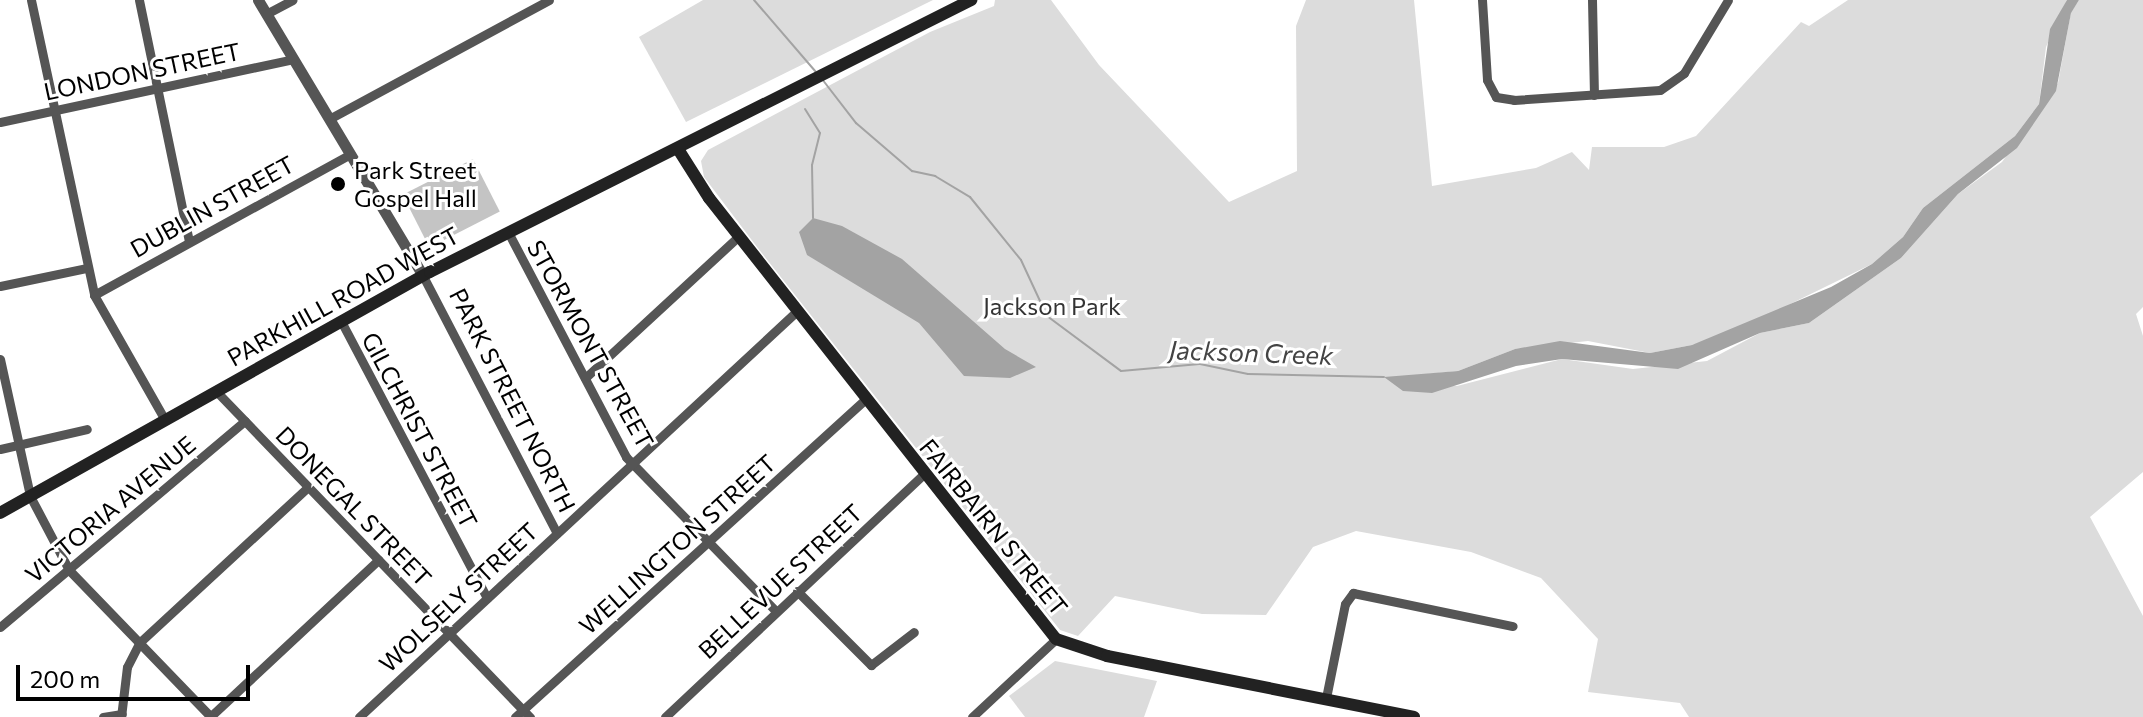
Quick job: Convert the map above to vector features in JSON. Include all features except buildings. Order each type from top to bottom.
[{"type":"main road","name":"PARKHILL ROAD WEST","points":[[0,513],[423,276],[971,0]]},
{"type":"main road","name":"FAIRBAIRN STREET","points":[[678,149],[739,236],[865,400],[1056,639],[1107,656],[1414,717]]},
{"type":"street","points":[[31,0],[94,295],[165,420]]},
{"type":"street","points":[[139,0],[189,241]]},
{"type":"street","name":"PARK STREET NORTH","points":[[258,0],[423,276],[557,533]]},
{"type":"street","points":[[266,14],[292,0]]},
{"type":"street","points":[[329,119],[534,4],[549,0]]},
{"type":"street","points":[[1482,0],[1487,80],[1496,97],[1660,90],[1684,73],[1728,0]]},
{"type":"street","points":[[1592,0],[1594,95]]},
{"type":"street","name":"LONDON STREET","points":[[0,122],[293,59]]},
{"type":"street","name":"DUBLIN STREET","points":[[94,295],[350,154]]},
{"type":"street","name":"STORMONT STREET","points":[[508,232],[633,464],[776,611]]},
{"type":"street","points":[[585,378],[739,236]]},
{"type":"street","points":[[0,286],[87,268]]},
{"type":"street","name":"WOLSELY STREET","points":[[359,717],[797,311]]},
{"type":"street","name":"GILCHRIST STREET","points":[[342,323],[487,598]]},
{"type":"street","points":[[0,359],[30,496],[69,570],[211,717],[378,560]]},
{"type":"street","name":"DONEGAL STREET","points":[[216,391],[527,713]]},
{"type":"street","name":"WELLINGTON STREET","points":[[515,717],[527,713],[709,541],[865,400]]},
{"type":"street","name":"VICTORIA AVENUE","points":[[0,627],[245,421]]},
{"type":"street","points":[[0,449],[87,429]]},
{"type":"street","name":"BELLEVUE STREET","points":[[665,717],[924,474]]},
{"type":"street","points":[[103,717],[122,716],[127,667],[139,643],[308,487]]},
{"type":"street","points":[[797,591],[871,665],[914,632]]},
{"type":"street","points":[[1326,698],[1345,604],[1353,593],[1513,626]]},
{"type":"street","points":[[972,717],[1056,639]]},
{"type":"green space","points":[[703,0],[933,0],[686,122],[639,37]]},
{"type":"green space","name":"Jackson Park","points":[[995,0],[1051,0],[1099,65],[1229,202],[1297,171],[1296,26],[1306,0],[1414,0],[1432,186],[1536,168],[1572,152],[1589,170],[1592,147],[1664,147],[1696,136],[1801,22],[1809,26],[1848,0],[2067,0],[2046,47],[2039,104],[2015,136],[1923,208],[1903,237],[1872,264],[1725,336],[1692,345],[1650,353],[1588,341],[1515,349],[1458,371],[1386,378],[1457,386],[1562,359],[1633,369],[1707,361],[1760,333],[1809,323],[1901,258],[1958,194],[2002,162],[2058,83],[2071,12],[2079,0],[2143,0],[2143,307],[2136,314],[2143,336],[2143,472],[2090,517],[2143,616],[2143,717],[1689,717],[1680,703],[1588,692],[1598,639],[1541,578],[1471,552],[1356,531],[1313,547],[1266,615],[1202,614],[1115,596],[1078,636],[1060,630],[757,247],[704,177],[701,161],[708,150],[930,32],[994,6]]},
{"type":"green space","points":[[1055,661],[1157,681],[1144,717],[1025,717],[1009,696]]},
{"type":"shaded area","name":"Jackson Creek","points":[[2067,0],[2079,0],[2071,13],[2056,91],[2017,148],[1958,194],[1901,258],[1809,323],[1760,333],[1678,369],[1562,359],[1516,366],[1432,393],[1403,391],[1384,377],[1458,371],[1515,349],[1560,341],[1650,353],[1692,345],[1831,287],[1872,264],[1903,237],[1923,208],[2015,136],[2039,104],[2050,29]]},
{"type":"shaded area","points":[[813,218],[842,226],[902,259],[1005,349],[1036,367],[1010,378],[964,376],[919,323],[807,255],[799,232]]},
{"type":"waterway","name":"Jackson Creek","points":[[754,0],[815,71]]},
{"type":"waterway","name":"Jackson Creek","points":[[822,79],[856,123],[912,171],[935,176],[970,197],[1021,260],[1047,316],[1121,371],[1200,364],[1248,374],[1384,377]]},
{"type":"waterway","points":[[805,109],[820,133],[812,165],[813,218]]},
{"type":"place","name":"Park Street Gospel Hall","points":[[338,184]]}]
